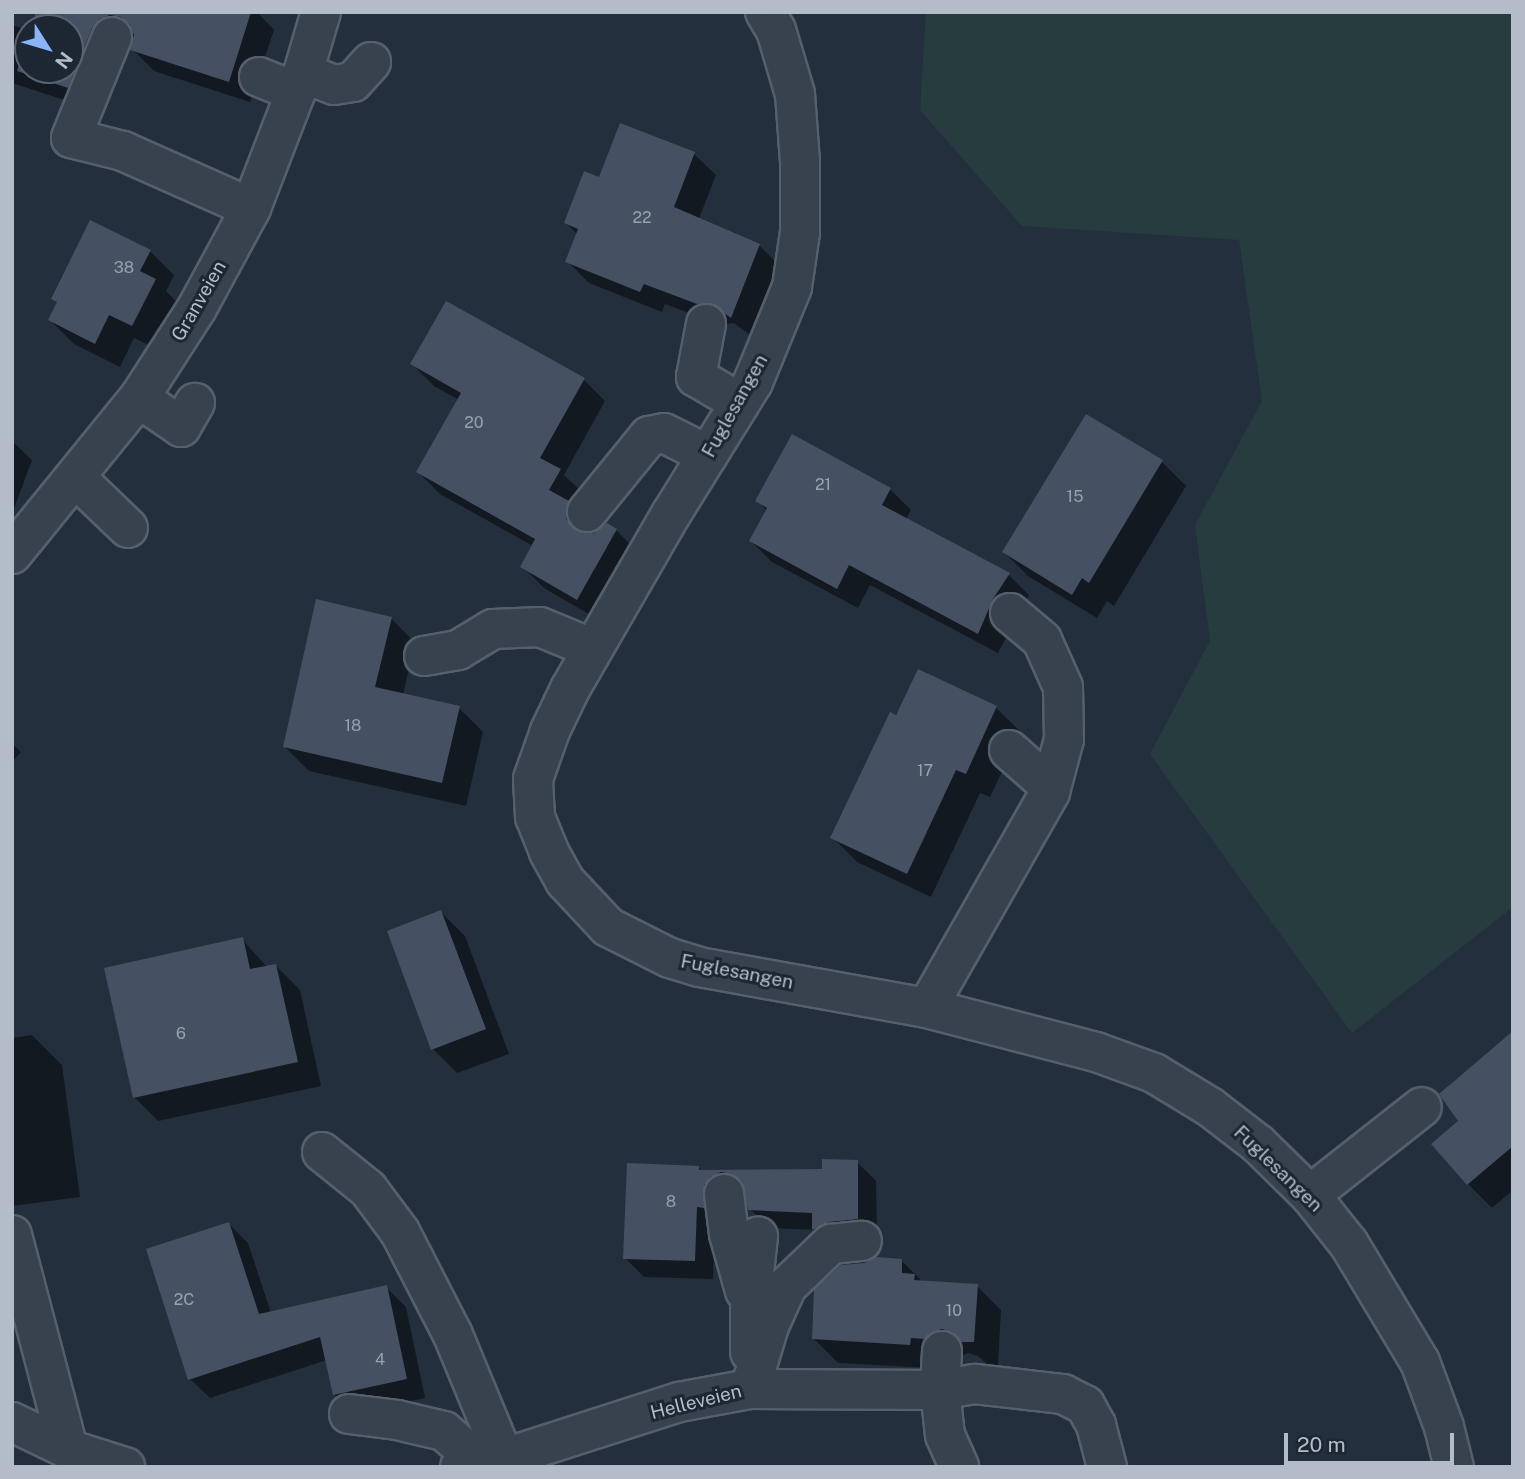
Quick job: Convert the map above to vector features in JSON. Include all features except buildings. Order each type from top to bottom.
[{"type":"street","name":"Granveien","points":[[15,547],[76,478],[139,398],[197,308],[251,208],[299,83],[321,12]]},
{"type":"street","name":"Fuglesangen","points":[[765,12],[776,30],[795,94],[800,162],[800,232],[792,287],[753,382],[593,649],[550,731],[533,779],[535,817],[548,852],[565,881],[608,926],[670,958],[699,967],[927,1007],[1096,1052],[1154,1073],[1210,1107],[1258,1144],[1310,1195],[1349,1244],[1420,1362],[1444,1427],[1454,1467]]},
{"type":"street","points":[[112,37],[71,138],[123,151],[251,208]]},
{"type":"street","points":[[260,77],[334,85],[353,82],[371,62]]},
{"type":"street","points":[[706,324],[696,377],[740,403]]},
{"type":"street","points":[[139,398],[181,427],[195,403]]},
{"type":"street","points":[[587,512],[649,436],[664,433],[708,455]]},
{"type":"street","points":[[76,478],[128,528]]},
{"type":"street","points":[[927,1007],[1051,786],[1064,739],[1063,687],[1042,640],[1010,613]]},
{"type":"street","points":[[424,656],[458,650],[493,629],[540,627],[593,649]]},
{"type":"street","points":[[1009,750],[1051,786]]},
{"type":"street","points":[[1310,1195],[1422,1107]]},
{"type":"street","points":[[322,1152],[368,1189],[400,1233],[453,1335],[485,1464]]},
{"type":"street","points":[[724,1194],[729,1234],[750,1310]]},
{"type":"street","points":[[12,1235],[55,1452]]},
{"type":"street","points":[[750,1389],[750,1310],[758,1236]]},
{"type":"street","points":[[750,1389],[769,1326],[787,1286],[831,1244],[862,1241]]},
{"type":"street","points":[[942,1350],[940,1390],[945,1435],[959,1467]]},
{"type":"street","name":"Helleveien","points":[[485,1464],[680,1402],[750,1389],[940,1390],[975,1384],[1063,1394],[1085,1405],[1096,1425],[1107,1467]]},
{"type":"street","points":[[349,1415],[397,1420],[444,1431],[485,1464]]},
{"type":"street","points":[[12,1422],[55,1452],[125,1467]]},
{"type":"green space","points":[[926,12],[1513,12],[1513,907],[1352,1033],[1150,754],[1210,641],[1195,525],[1262,401],[1239,240],[1022,226],[920,110]]}]
